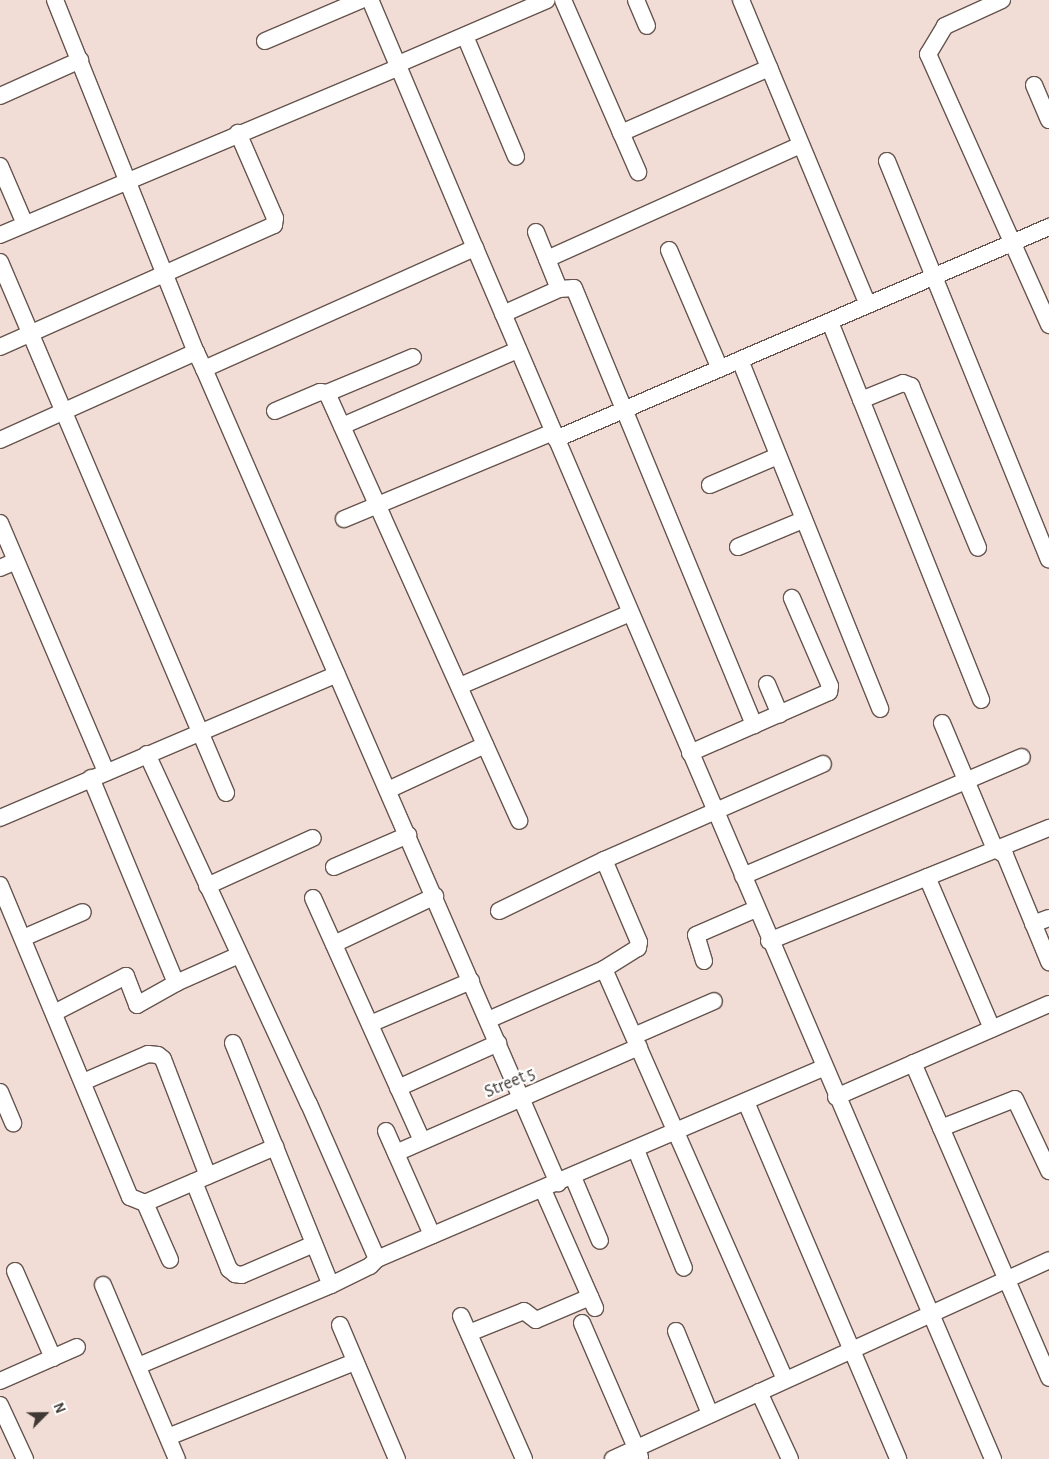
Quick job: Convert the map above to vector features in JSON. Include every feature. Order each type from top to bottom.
[{"type":"street","points":[[55,0],[196,352],[336,674],[436,896],[558,1183],[593,1302],[536,1320],[524,1311],[469,1333]]},
{"type":"street","points":[[265,41],[361,0]]},
{"type":"street","points":[[370,0],[769,941],[993,1459]]},
{"type":"street","points":[[0,235],[547,0]]},
{"type":"street","points":[[563,0],[638,172]]},
{"type":"street","points":[[636,0],[646,26]]},
{"type":"street","points":[[741,0],[868,305]]},
{"type":"street","points":[[1002,0],[945,26],[928,54],[1049,325]]},
{"type":"street","points":[[465,36],[516,156]]},
{"type":"street","points":[[0,96],[80,60]]},
{"type":"street","points":[[621,132],[769,68]]},
{"type":"street","points":[[1034,85],[1049,120]]},
{"type":"street","points":[[0,347],[274,225],[275,218],[238,133]]},
{"type":"street","points":[[547,259],[801,145]]},
{"type":"street","points":[[887,161],[1049,559]]},
{"type":"street","points":[[0,166],[25,224]]},
{"type":"street","points":[[344,519],[555,435],[625,410],[1049,227]]},
{"type":"street","points":[[536,232],[559,289]]},
{"type":"street","points":[[204,369],[475,248]]},
{"type":"street","points":[[668,250],[720,369]]},
{"type":"street","points":[[0,262],[226,793]]},
{"type":"street","points":[[503,314],[559,289],[574,288],[754,725]]},
{"type":"street","points":[[830,322],[981,700]]},
{"type":"street","points":[[342,426],[518,350]]},
{"type":"street","points":[[0,440],[196,352]]},
{"type":"street","points":[[275,411],[320,392],[328,393],[413,357]]},
{"type":"street","points":[[740,360],[880,709]]},
{"type":"street","points":[[861,400],[903,383],[910,386],[978,548]]},
{"type":"street","points":[[328,393],[519,821]]},
{"type":"street","points":[[710,485],[778,456]]},
{"type":"street","points":[[738,548],[803,520]]},
{"type":"street","points":[[0,523],[99,775],[176,983]]},
{"type":"street","points":[[0,568],[16,561]]},
{"type":"street","points":[[690,753],[824,695],[830,686],[792,598]]},
{"type":"street","points":[[460,686],[630,613]]},
{"type":"street","points":[[0,818],[336,674]]},
{"type":"street","points":[[767,684],[780,714]]},
{"type":"street","points":[[942,723],[995,849],[1005,855],[1049,962]]},
{"type":"street","points":[[388,790],[485,745]]},
{"type":"street","points":[[147,754],[310,1104],[377,1259]]},
{"type":"street","points":[[743,876],[966,780],[1022,758]]},
{"type":"street","points":[[499,911],[604,860],[823,764]]},
{"type":"street","points":[[769,941],[1049,828]]},
{"type":"street","points":[[334,867],[408,835]]},
{"type":"street","points":[[207,886],[313,838]]},
{"type":"street","points":[[488,1020],[604,969],[633,953],[639,942],[604,860]]},
{"type":"street","points":[[927,877],[992,1029]]},
{"type":"street","points":[[0,884],[130,1197],[145,1203],[170,1260]]},
{"type":"street","points":[[334,944],[436,896]]},
{"type":"street","points":[[314,898],[422,1141]]},
{"type":"street","points":[[704,961],[696,935],[756,909]]},
{"type":"street","points":[[23,938],[83,912]]},
{"type":"street","points":[[1033,924],[1049,918]]},
{"type":"street","points":[[54,1013],[126,976],[137,1005],[176,983],[239,955]]},
{"type":"street","points":[[604,969],[784,1380]]},
{"type":"street","points":[[370,1024],[471,981]]},
{"type":"street","name":"Street 5","points":[[396,1153],[522,1100],[714,1001]]},
{"type":"street","points":[[836,1097],[1049,1004]]},
{"type":"street","points":[[233,1043],[331,1285]]},
{"type":"street","points":[[398,1088],[498,1043]]},
{"type":"street","points":[[83,1082],[148,1054],[158,1055],[163,1059],[229,1269],[235,1274],[242,1275],[314,1244]]},
{"type":"street","points":[[913,1063],[1049,1378]]},
{"type":"street","points":[[138,1366],[331,1285],[370,1266],[377,1259],[432,1235],[636,1150],[824,1068]]},
{"type":"street","points":[[0,1092],[13,1122]]},
{"type":"street","points":[[941,1128],[1015,1099],[1048,1165]]},
{"type":"street","points":[[746,1102],[898,1459]]},
{"type":"street","points":[[386,1131],[432,1235]]},
{"type":"street","points":[[145,1203],[275,1147]]},
{"type":"street","points":[[636,1150],[684,1268]]},
{"type":"street","points":[[558,1183],[600,1240]]},
{"type":"street","points":[[613,1459],[639,1454],[710,1414],[929,1312],[1049,1260]]},
{"type":"street","points":[[15,1271],[53,1358]]},
{"type":"street","points":[[103,1285],[177,1459]]},
{"type":"street","points":[[461,1316],[524,1459]]},
{"type":"street","points":[[582,1323],[639,1454]]},
{"type":"street","points":[[340,1325],[397,1459]]},
{"type":"street","points":[[676,1331],[710,1414]]},
{"type":"street","points":[[0,1381],[77,1347]]},
{"type":"street","points":[[168,1437],[355,1362]]},
{"type":"street","points":[[759,1392],[790,1459]]},
{"type":"street","points":[[0,1405],[25,1459]]}]
